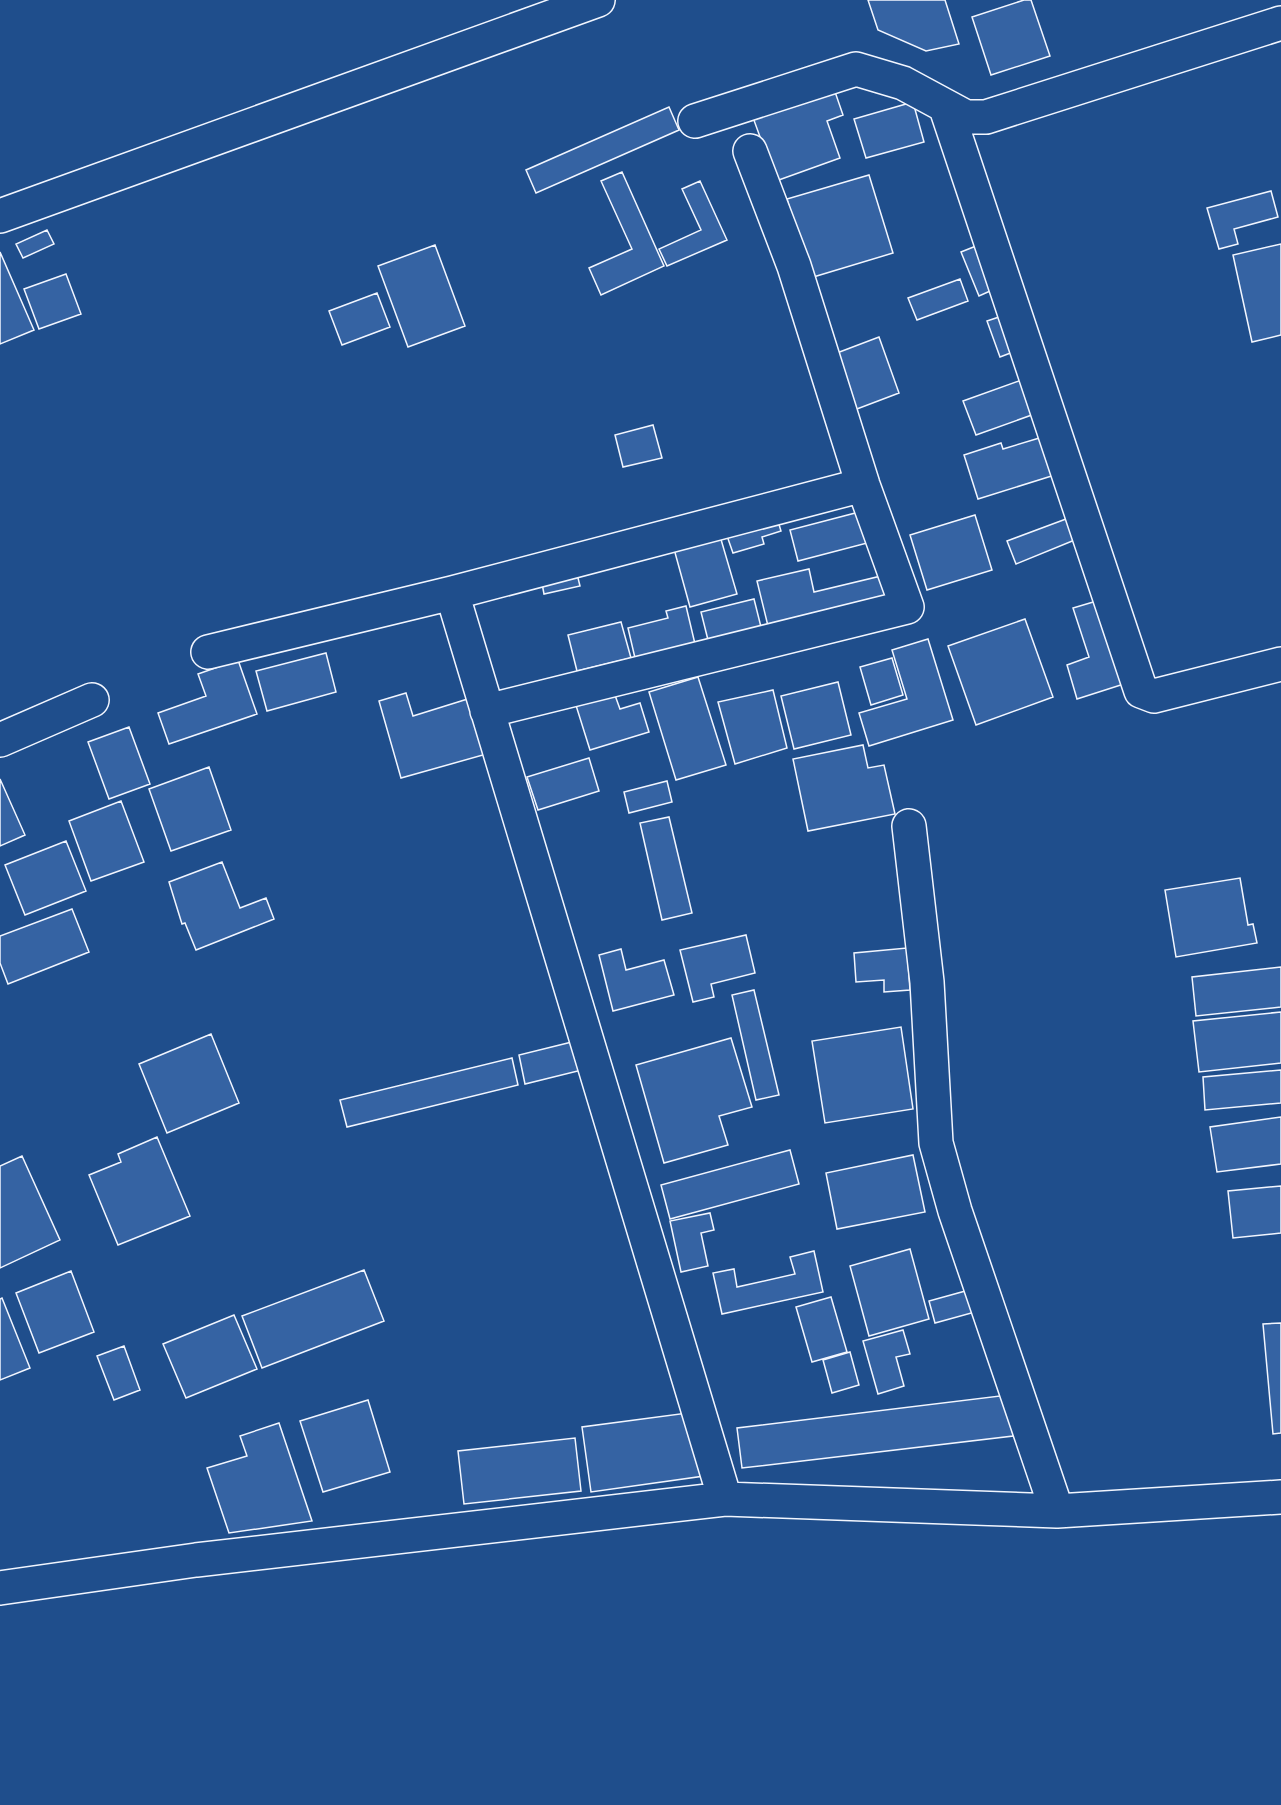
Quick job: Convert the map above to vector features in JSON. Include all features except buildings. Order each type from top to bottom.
[{"type":"street","points":[[0,216],[598,0]]},
{"type":"street","points":[[694,121],[856,69],[903,83],[966,117],[986,117],[1281,23]]},
{"type":"street","points":[[946,108],[1141,691],[1154,696],[1281,664]]},
{"type":"street","points":[[488,711],[907,608],[863,485],[794,266],[750,151]]},
{"type":"street","points":[[208,652],[452,593],[863,485]]},
{"type":"street","points":[[452,593],[725,1499]]},
{"type":"street","points":[[0,740],[92,700]]},
{"type":"street","points":[[909,825],[927,982],[936,1143],[955,1211],[1057,1511]]},
{"type":"street","points":[[0,1588],[196,1560],[725,1499],[1057,1511],[1281,1497]]}]
